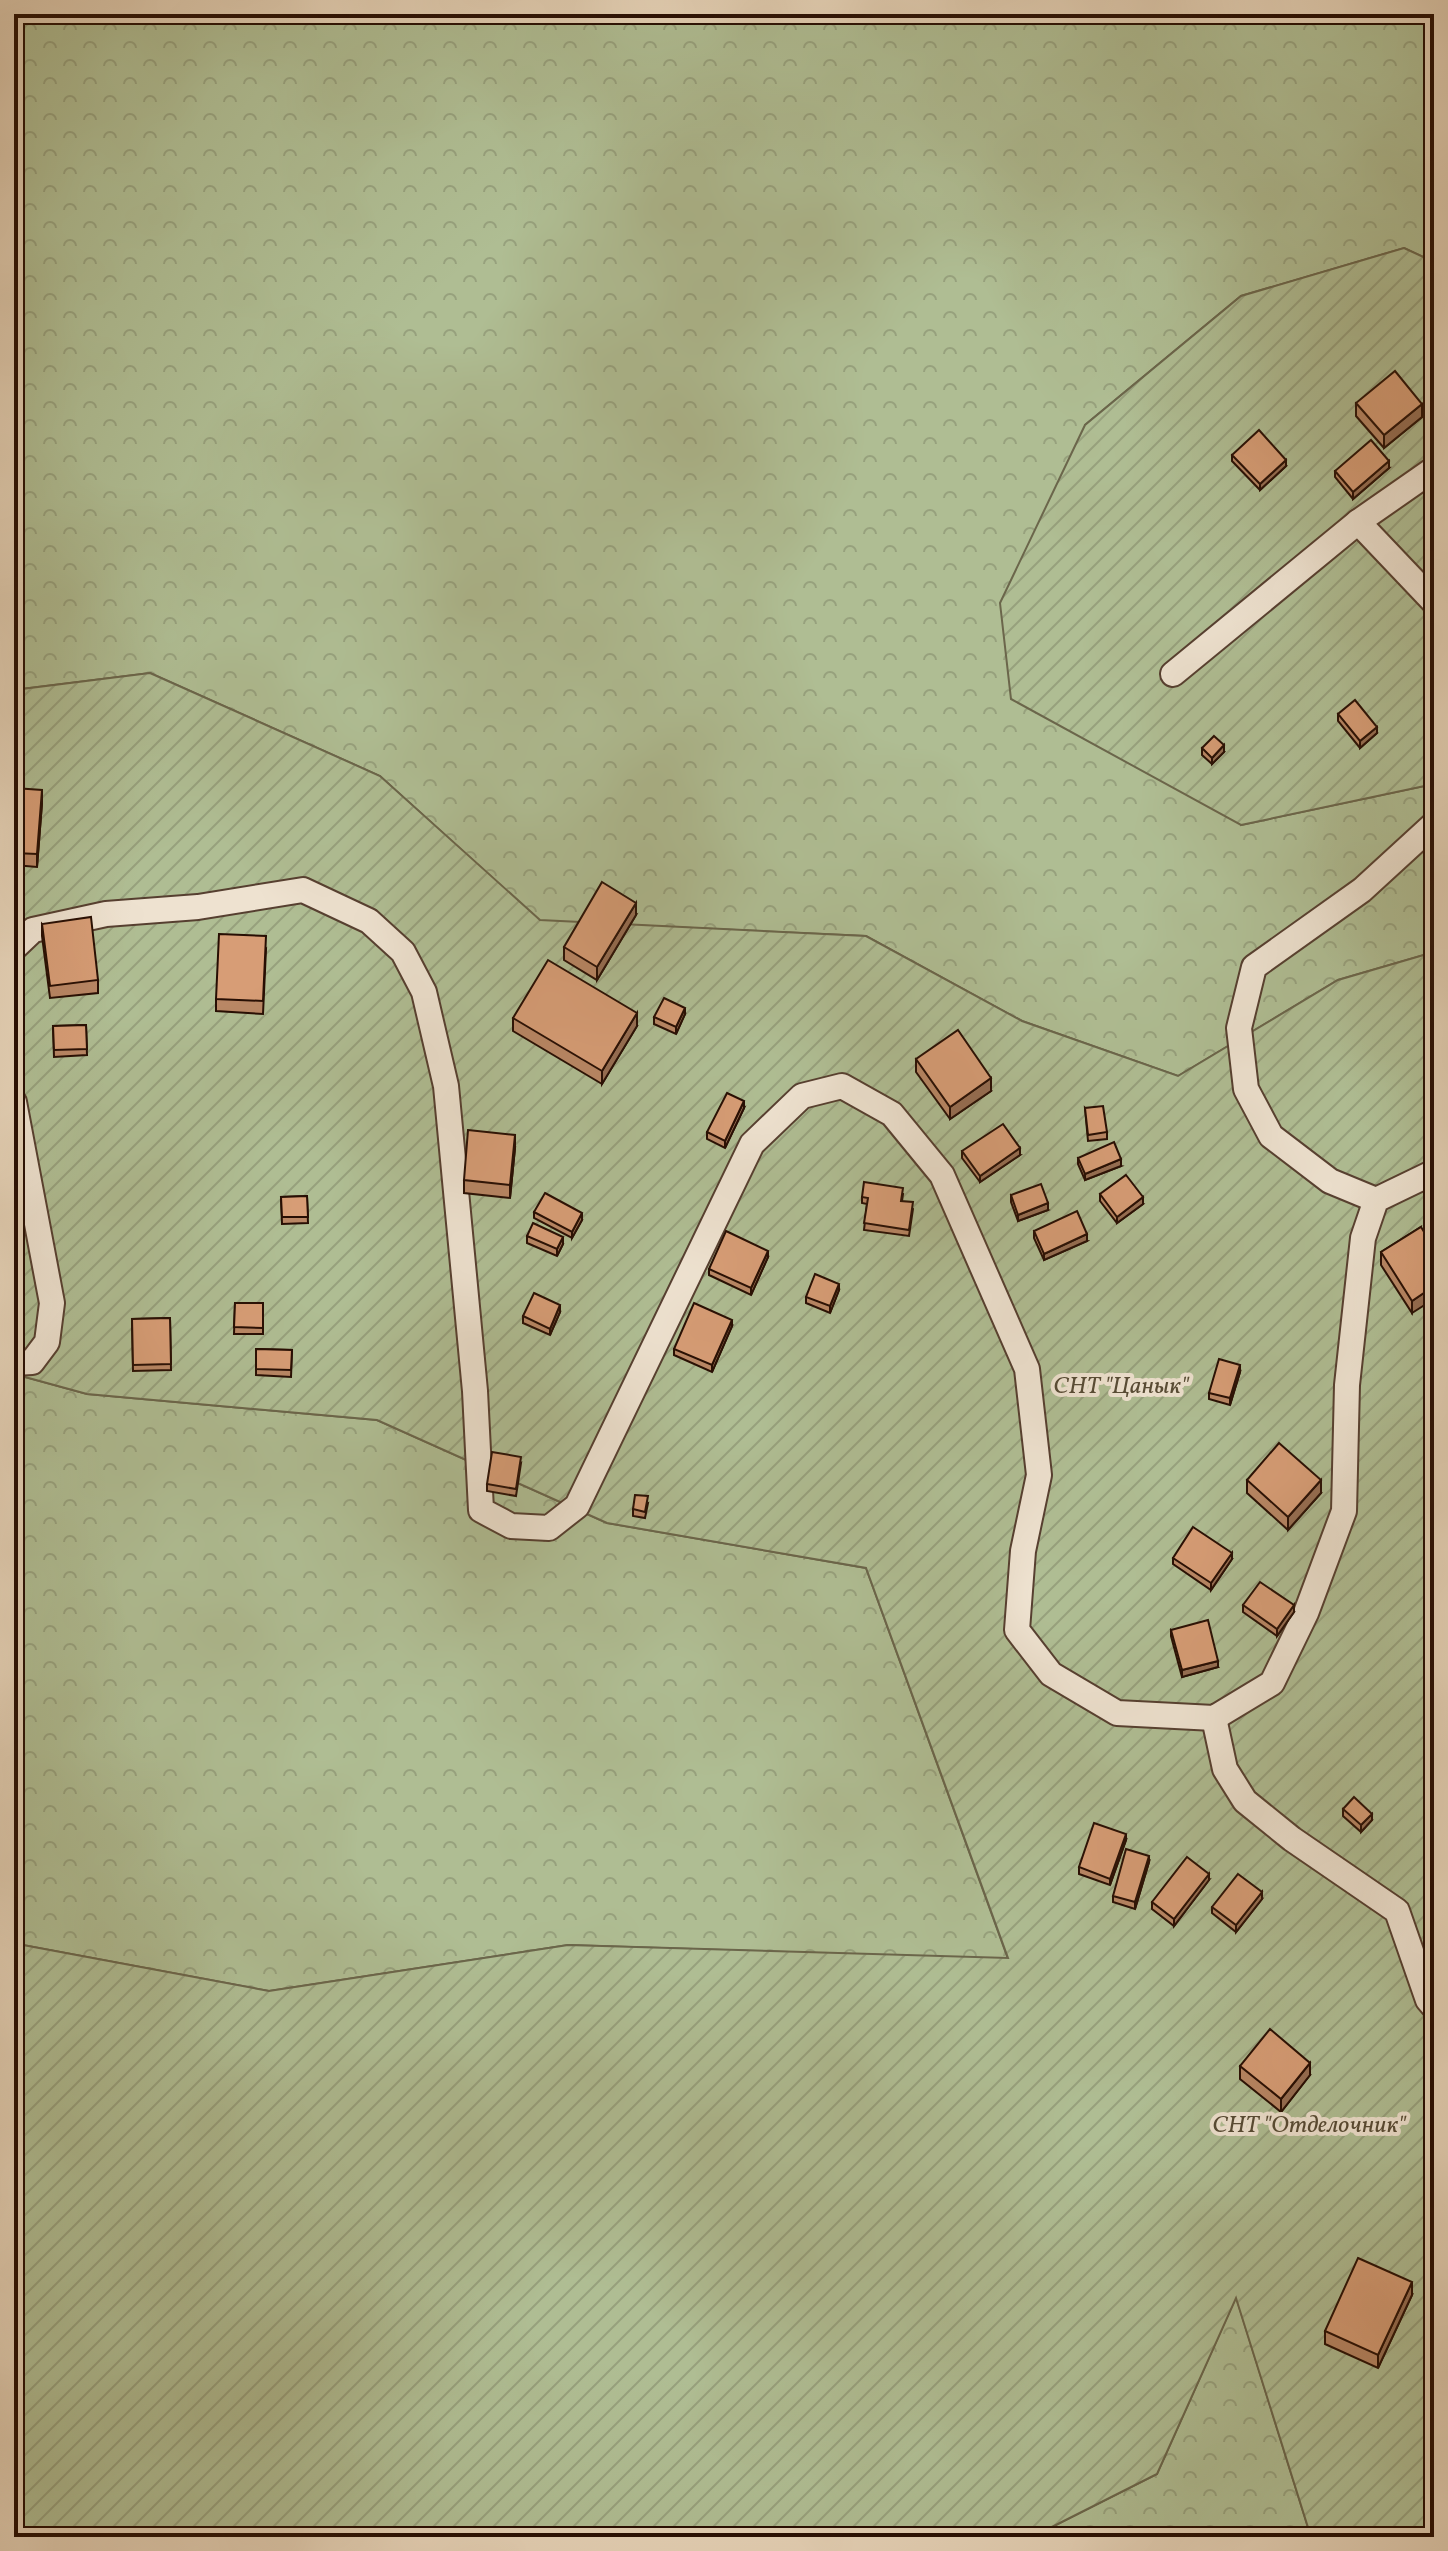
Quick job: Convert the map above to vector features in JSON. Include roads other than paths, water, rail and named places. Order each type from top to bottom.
[{"type":"lane","points":[[1173,674],[1358,522],[1434,469]]},
{"type":"lane","points":[[1358,522],[1434,602]]},
{"type":"lane","points":[[1376,1200],[1330,1181],[1271,1136],[1246,1089],[1239,1028],[1254,967],[1362,890],[1434,824]]},
{"type":"lane","points":[[14,948],[33,930],[106,914],[198,907],[303,890],[369,921],[403,952],[424,992],[446,1086],[475,1391],[481,1510],[511,1526],[549,1528],[577,1506],[752,1144],[802,1096],[842,1086],[892,1114],[942,1175],[1027,1369],[1039,1475],[1023,1551],[1017,1630],[1051,1674],[1117,1713],[1214,1718],[1272,1683],[1306,1613],[1344,1511],[1347,1385],[1363,1238],[1376,1200],[1434,1172]]},
{"type":"lane","points":[[14,1102],[52,1303],[47,1342],[32,1362],[14,1363]]},
{"type":"lane","points":[[1214,1718],[1225,1769],[1245,1801],[1292,1839],[1397,1911],[1412,1961],[1434,2007]]},
{"type":"park label","name":"СНТ \"Цанык\"","points":[[1121,1385]]},
{"type":"park label","name":"СНТ \"Отделочник\"","points":[[1309,2124]]}]
